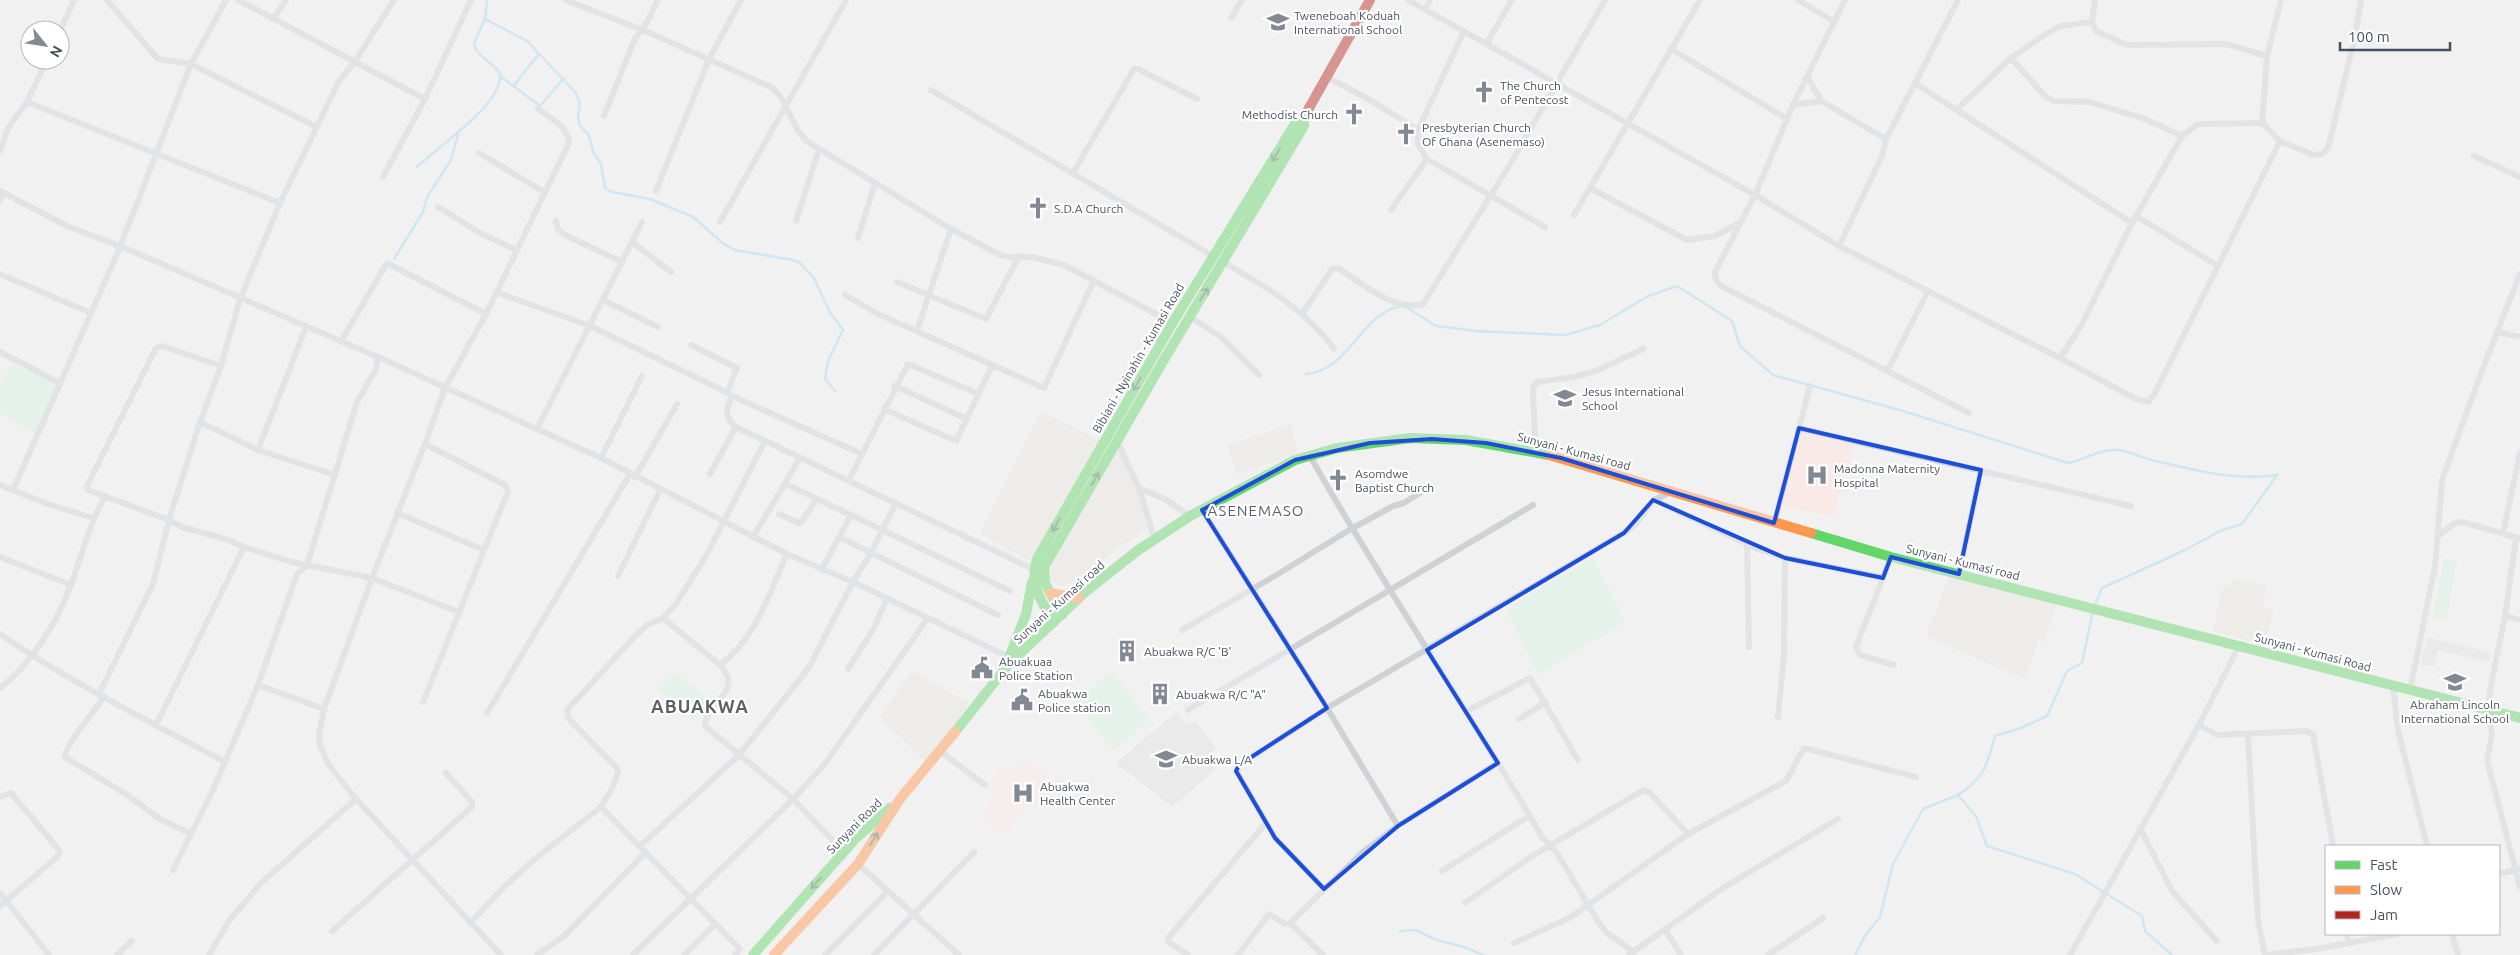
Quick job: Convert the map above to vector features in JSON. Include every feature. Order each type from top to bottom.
[{"type":"main road","name":"Bibiani - Nyinahin - Kumasi Road","points":[[1004,670],[1026,614],[1033,568],[1173,322],[1296,122],[1304,116],[1370,0]]},
{"type":"main road","name":"Bibiani - Nyinahin - Kumasi Road","points":[[1058,618],[1044,579],[1044,567],[1304,126],[1304,116]]},
{"type":"main road","name":"Sunyani - Kumasi road","points":[[900,799],[1004,670],[1078,598],[1130,556],[1190,516],[1282,466],[1337,448],[1410,438],[1466,440],[1536,452],[1891,556],[2100,609]]},
{"type":"main road","points":[[1032,581],[1058,618]]},
{"type":"main road","points":[[1050,593],[1078,598]]},
{"type":"main road","name":"Sunyani - Kumasi Road","points":[[2100,609],[2520,718]]},
{"type":"main road","name":"Sunyani Road","points":[[753,955],[844,852],[900,799]]},
{"type":"main road","name":"Sunyani Road","points":[[774,955],[858,864],[900,799]]},
{"type":"street","points":[[65,20],[74,0]]},
{"type":"street","points":[[107,0],[145,42],[153,56],[158,59],[191,64],[317,127]]},
{"type":"street","points":[[13,490],[120,246],[191,64],[226,0]]},
{"type":"street","points":[[238,0],[354,63],[426,99]]},
{"type":"street","points":[[274,18],[286,0]]},
{"type":"street","points":[[191,834],[160,819],[127,795],[65,757],[66,749],[102,696],[153,584],[169,520],[200,422],[221,366],[240,299],[280,204],[343,75],[354,63],[394,0]]},
{"type":"street","points":[[383,177],[426,99],[471,0]]},
{"type":"street","points":[[565,0],[575,2],[643,30],[773,88],[778,92],[798,132],[820,149],[951,229],[1000,255],[1056,262],[1094,280],[1183,329]]},
{"type":"street","points":[[604,116],[635,38],[643,30],[658,0]]},
{"type":"street","points":[[656,191],[709,59],[741,0]]},
{"type":"street","points":[[720,222],[846,0]]},
{"type":"street","points":[[1231,18],[1242,0]]},
{"type":"street","points":[[1408,0],[1628,123],[1839,246],[2060,358],[2136,399],[2148,402],[2154,395],[2280,141]]},
{"type":"street","points":[[1425,9],[1430,0]]},
{"type":"street","points":[[1487,43],[1512,0]]},
{"type":"street","points":[[1302,314],[1332,268],[1338,268],[1384,298],[1416,306],[1423,304],[1492,196],[1605,0]]},
{"type":"street","points":[[1574,215],[1700,0]]},
{"type":"street","points":[[1798,0],[1835,22]]},
{"type":"street","points":[[1845,0],[1793,105],[1754,195],[1715,272],[1716,278],[1721,286],[1969,413]]},
{"type":"street","points":[[1839,246],[1882,156],[1886,140],[1958,0]]},
{"type":"street","points":[[2095,0],[2092,22],[2096,31],[2127,45],[2226,44],[2267,56]]},
{"type":"street","points":[[2262,123],[2267,56],[2281,0]]},
{"type":"street","points":[[2060,358],[2082,324],[2134,219],[2182,136],[2198,124],[2262,123],[2280,141],[2314,155],[2322,154],[2328,148],[2355,37],[2361,0]]},
{"type":"street","points":[[1957,109],[2011,58],[2060,26],[2092,22]]},
{"type":"street","points":[[1464,31],[1418,130],[1418,144],[1427,159],[1545,227]]},
{"type":"street","points":[[1671,49],[1787,119]]},
{"type":"street","points":[[2011,58],[2044,96],[2054,101],[2090,102],[2145,119],[2182,136]]},
{"type":"street","points":[[1073,172],[1134,70],[1138,69],[1196,99]]},
{"type":"street","points":[[0,151],[8,128],[27,102],[41,70]]},
{"type":"street","points":[[1807,76],[1821,101],[1886,140]]},
{"type":"street","points":[[1326,77],[1370,100],[1418,130]]},
{"type":"street","points":[[1916,84],[2134,219],[2218,266]]},
{"type":"street","points":[[931,90],[1213,256]]},
{"type":"street","points":[[1793,105],[1821,101]]},
{"type":"street","points":[[27,102],[280,204]]},
{"type":"street","points":[[502,955],[356,798],[323,754],[319,735],[324,709],[445,388],[486,314],[566,149],[569,136],[538,109]]},
{"type":"street","points":[[796,221],[820,149]]},
{"type":"street","points":[[479,153],[544,192]]},
{"type":"street","points":[[2474,156],[2520,177]]},
{"type":"street","points":[[1391,210],[1427,159]]},
{"type":"street","points":[[858,238],[875,183]]},
{"type":"street","points":[[1590,188],[1687,240],[1715,236],[1739,223]]},
{"type":"street","points":[[0,200],[2,192],[69,227],[120,246],[378,357],[601,458],[787,554],[853,582],[1010,657]]},
{"type":"street","points":[[438,207],[472,228],[516,250]]},
{"type":"street","points":[[556,222],[558,229],[564,235],[622,262]]},
{"type":"street","points":[[537,429],[642,222]]},
{"type":"street","points":[[917,330],[951,229]]},
{"type":"street","points":[[632,242],[671,272]]},
{"type":"street","points":[[897,282],[987,319],[1019,256]]},
{"type":"street","points":[[1223,262],[1262,284],[1302,314],[1324,334],[1334,349]]},
{"type":"street","points":[[341,341],[387,263],[486,314]]},
{"type":"street","points":[[0,274],[91,313]]},
{"type":"street","points":[[2410,690],[2439,535],[2442,480],[2520,274]]},
{"type":"street","points":[[845,295],[876,313],[917,330],[1040,388],[1047,386],[1094,280]]},
{"type":"street","points":[[1888,370],[1928,291]]},
{"type":"street","points":[[496,292],[590,326],[730,394],[862,454]]},
{"type":"street","points":[[603,300],[658,327]]},
{"type":"street","points":[[1190,317],[1221,337],[1259,375]]},
{"type":"street","points":[[258,450],[306,327]]},
{"type":"street","points":[[2498,332],[2520,337]]},
{"type":"street","points":[[691,345],[737,368],[727,415],[728,419],[736,427],[1033,568]]},
{"type":"street","points":[[221,366],[162,346],[156,348],[87,486],[90,491],[169,520],[182,527],[307,565],[372,578],[459,612]]},
{"type":"street","points":[[1536,452],[1532,394],[1537,382],[1574,377],[1596,371],[1643,349]]},
{"type":"street","points":[[0,352],[60,383]]},
{"type":"street","points":[[173,870],[225,762],[258,685],[297,574],[307,565],[357,402],[376,369],[378,357]]},
{"type":"street","points":[[849,480],[906,366],[910,364],[979,394]]},
{"type":"street","points":[[884,409],[955,441],[968,419],[992,366]]},
{"type":"street","points":[[601,458],[642,376]]},
{"type":"street","points":[[895,386],[968,419]]},
{"type":"street","points":[[1774,523],[1810,386]]},
{"type":"street","points":[[488,713],[677,404]]},
{"type":"street","points":[[200,422],[258,450],[335,476]]},
{"type":"street","points":[[710,474],[736,427]]},
{"type":"street","points":[[1799,428],[2131,506]]},
{"type":"street","points":[[470,922],[536,858],[601,807],[613,787],[618,770],[568,718],[566,710],[636,634],[663,618],[676,604],[724,522],[765,441]]},
{"type":"street","points":[[1117,441],[1139,488],[1155,540]]},
{"type":"street","points":[[423,702],[507,494],[507,488],[425,444]]},
{"type":"street","points":[[2503,533],[2520,453]]},
{"type":"street","points":[[1310,456],[1351,529],[1467,712],[1542,837],[1550,845],[1607,933],[1631,953],[1723,888],[1838,818]]},
{"type":"street","points":[[753,537],[800,458]]},
{"type":"street","points":[[1958,574],[1980,470]]},
{"type":"street","points":[[0,484],[48,504],[93,518]]},
{"type":"street","points":[[786,484],[1010,591]]},
{"type":"street","points":[[1139,488],[1165,499],[1190,516]]},
{"type":"street","points":[[618,576],[660,490]]},
{"type":"street","points":[[1182,630],[1351,529],[1393,506],[1404,503],[1423,491]]},
{"type":"street","points":[[1324,889],[1275,838],[1238,774],[1237,768],[1327,708],[1624,533],[1636,524],[1654,500],[1672,491]]},
{"type":"street","points":[[0,688],[31,655],[62,608],[93,518],[105,496]]},
{"type":"street","points":[[779,514],[799,523],[817,498]]},
{"type":"street","points":[[1654,500],[1709,524],[1747,545],[1785,558],[1883,578]]},
{"type":"street","points":[[640,846],[739,755],[808,669],[853,582],[871,554],[896,503]]},
{"type":"street","points":[[1188,710],[1277,656],[1292,650],[1390,589],[1533,505]]},
{"type":"street","points":[[1202,510],[1292,650],[1398,826]]},
{"type":"street","points":[[397,513],[484,550]]},
{"type":"street","points":[[822,570],[841,538],[851,515]]},
{"type":"street","points":[[2439,535],[2455,523],[2463,522],[2518,538],[2488,709],[2492,734],[2487,760],[2518,869],[2520,887]]},
{"type":"street","points":[[841,538],[998,615]]},
{"type":"street","points":[[1747,545],[1749,647]]},
{"type":"street","points":[[156,725],[244,547]]},
{"type":"street","points":[[720,665],[747,638],[761,614],[787,554]]},
{"type":"street","points":[[1891,556],[1857,641],[1856,650],[1860,656],[1894,665]]},
{"type":"street","points":[[0,557],[71,585]]},
{"type":"street","points":[[1778,717],[1784,655],[1785,558]]},
{"type":"street","points":[[848,669],[874,628],[887,598]]},
{"type":"street","points":[[2505,616],[2520,620]]},
{"type":"street","points":[[663,618],[729,674],[730,683],[705,723],[706,727],[793,799],[844,852]]},
{"type":"street","points":[[633,955],[793,799],[824,765],[928,618]]},
{"type":"street","points":[[0,634],[31,655],[102,696],[225,762]]},
{"type":"street","points":[[2070,955],[2199,725],[2239,646]]},
{"type":"street","points":[[1467,712],[1530,678],[1546,702],[1560,732],[1578,760]]},
{"type":"street","points":[[258,685],[324,709]]},
{"type":"street","points":[[2393,686],[2398,730],[2427,845]]},
{"type":"street","points":[[1519,719],[1546,702]]},
{"type":"street","points":[[2199,725],[2217,735],[2307,731],[2314,734],[2333,845]]},
{"type":"street","points":[[2248,735],[2258,921],[2265,955],[2316,949],[2392,935]]},
{"type":"street","points":[[1514,943],[1571,917],[1688,834],[1786,781],[1804,748],[1916,778]]},
{"type":"street","points":[[940,751],[985,785]]},
{"type":"street","points":[[1238,955],[1269,914],[1285,924],[1290,923],[1363,852],[1398,826],[1498,763]]},
{"type":"street","points":[[332,931],[472,807],[472,802],[446,773]]},
{"type":"street","points":[[1466,903],[1550,845],[1644,790],[1650,793],[1688,834]]},
{"type":"street","points":[[0,797],[11,793],[60,851],[57,857],[7,902],[0,906]]},
{"type":"street","points":[[210,955],[229,921],[255,889],[356,798]]},
{"type":"street","points":[[601,807],[740,949],[734,955]]},
{"type":"street","points":[[1442,871],[1529,816]]},
{"type":"street","points":[[1188,955],[1169,942],[1168,938],[1266,823]]},
{"type":"street","points":[[2140,828],[2172,892],[2217,941]]},
{"type":"street","points":[[537,955],[564,936],[646,852]]},
{"type":"street","points":[[874,955],[974,852]]},
{"type":"street","points":[[858,864],[959,955]]},
{"type":"street","points":[[2500,874],[2518,869]]},
{"type":"street","points":[[825,955],[888,891]]},
{"type":"street","points":[[0,893],[49,955]]},
{"type":"street","points":[[1768,955],[1823,918]]},
{"type":"street","points":[[1290,923],[1323,955]]},
{"type":"street","points":[[684,955],[715,924]]},
{"type":"street","points":[[1665,929],[1681,955]]},
{"type":"street","points":[[2347,935],[2348,942]]},
{"type":"street","points":[[2452,935],[2458,955]]},
{"type":"street","points":[[117,955],[132,941]]},
{"type":"highlighted area","points":[[1799,428],[1981,470],[1959,574],[1891,557],[1883,578],[1785,558],[1653,500],[1624,533],[1427,650],[1498,763],[1398,826],[1324,889],[1275,838],[1236,771],[1239,765],[1327,708],[1202,510],[1295,460],[1370,443],[1432,439],[1486,443],[1561,458],[1774,523]]},
{"type":"shaded area","points":[[1041,412],[1107,444],[1036,564],[980,534]]},
{"type":"shaded area","points":[[1291,424],[1298,453],[1237,475],[1227,445]]},
{"type":"shaded area","name":"Madonna Maternity Hospital","points":[[1800,432],[1854,444],[1833,517],[1782,505]]},
{"type":"shaded area","points":[[1119,442],[1153,523],[1073,582],[1063,586],[1056,585],[1049,579],[1048,563]]},
{"type":"shaded area","points":[[1950,575],[2057,603],[2044,643],[2039,640],[2024,679],[1926,636]]},
{"type":"shaded area","points":[[2235,579],[2267,586],[2262,607],[2273,609],[2266,645],[2213,631],[2221,591]]},
{"type":"shaded area","points":[[2427,637],[2492,653],[2489,662],[2438,650],[2434,667],[2421,664]]},
{"type":"shaded area","points":[[912,671],[969,703],[943,742],[925,761],[880,717]]},
{"type":"shaded area","name":"Abuakwa L/A","points":[[1176,712],[1188,724],[1196,721],[1216,748],[1208,754],[1216,769],[1172,807],[1116,763]]},
{"type":"shaded area","name":"Abuakwa Health Center","points":[[1024,755],[1063,786],[1045,807],[1035,798],[1005,836],[980,819],[994,797],[984,790],[999,767],[1009,773]]},
{"type":"green space","points":[[12,364],[58,383],[34,433],[0,414],[0,386]]},
{"type":"green space","points":[[1593,557],[1625,622],[1538,675],[1506,609]]},
{"type":"green space","points":[[2444,558],[2457,560],[2446,620],[2433,617]]},
{"type":"green space","points":[[1112,671],[1149,720],[1114,751],[1075,702]]},
{"type":"green space","points":[[675,672],[711,702],[692,720],[657,690]]},
{"type":"waterway","points":[[417,167],[467,125],[491,99],[498,87],[499,71],[479,53],[474,43],[485,19],[487,0]]},
{"type":"waterway","points":[[485,19],[527,41],[576,93],[580,104],[578,117],[580,126],[589,135],[593,152],[601,164],[605,188],[612,192],[650,199],[693,217],[725,245],[735,250],[793,260],[800,263],[814,278],[829,311],[843,330],[828,361],[825,379],[835,391]]},
{"type":"waterway","points":[[514,85],[539,54]]},
{"type":"waterway","points":[[500,76],[540,106],[564,78]]},
{"type":"waterway","points":[[394,259],[423,212],[427,197],[451,160],[458,135]]},
{"type":"waterway","points":[[1406,307],[1436,326],[1477,331],[1565,335],[1600,325],[1648,296],[1677,286],[1732,321],[1740,346],[1773,375],[1903,411],[2068,463],[2100,452],[2119,450],[2152,460],[2214,474],[2246,477],[2277,475]]},
{"type":"waterway","points":[[1306,374],[1321,371],[1333,363],[1376,319],[1387,311],[1401,306]]},
{"type":"waterway","points":[[2095,605],[2102,588],[2185,550],[2220,531],[2242,524],[2277,475]]},
{"type":"waterway","points":[[1958,795],[1979,777],[1987,763],[1995,736],[2021,728],[2047,716],[2067,671],[2082,663],[2093,611]]},
{"type":"waterway","points":[[1855,955],[1865,936],[1880,917],[1893,864],[1923,809],[1958,795],[1976,816],[1987,846],[2075,874],[2142,916],[2145,931],[2172,955]]},
{"type":"waterway","points":[[1400,931],[1415,930],[1437,940],[1464,947],[1483,955]]},
{"type":"traffic: fast","points":[[1054,622],[1041,600],[1035,585],[1034,577],[1037,559],[1173,322],[1296,122],[1304,116],[1309,108]]},
{"type":"traffic: fast","points":[[1062,615],[1045,583],[1044,567],[1165,358],[1304,126],[1304,116]]},
{"type":"traffic: fast","points":[[955,732],[1008,665],[1084,593],[1137,551],[1190,516],[1295,460],[1337,448],[1410,438],[1466,440],[1549,455]]},
{"type":"traffic: fast","points":[[1811,533],[1891,557],[2520,718]]},
{"type":"traffic: fast","points":[[1007,663],[1026,614],[1032,582]]},
{"type":"traffic: fast","points":[[753,955],[856,838],[890,808]]},
{"type":"traffic: slow","points":[[1549,455],[1811,533]]},
{"type":"traffic: slow","points":[[1050,593],[1079,598]]},
{"type":"traffic: slow","points":[[774,955],[858,864],[900,799],[955,732]]},
{"type":"traffic: jam","points":[[1309,108],[1370,0]]},
{"type":"place","name":"Tweneboah Koduah International School","points":[[1278,22]]},
{"type":"place","name":"The Church of Pentecost","points":[[1484,92]]},
{"type":"place","name":"Methodist Church","points":[[1354,114]]},
{"type":"place","name":"Presbyterian Church Of Ghana (Asenemaso)","points":[[1406,134]]},
{"type":"place","name":"S.D.A Church","points":[[1038,208]]},
{"type":"place","name":"Jesus International School","points":[[1565,398]]},
{"type":"place","name":"Madonna Maternity Hospital","points":[[1817,475]]},
{"type":"place","name":"Asomdwe Baptist Church","points":[[1338,480]]},
{"type":"place","name":"Abuakwa R/C 'B'","points":[[1127,651]]},
{"type":"place","name":"Abuakuaa Police Station","points":[[982,668]]},
{"type":"place","name":"Abraham Lincoln International School","points":[[2455,682]]},
{"type":"place","name":"Abuakwa R/C \"A\"","points":[[1160,694]]},
{"type":"place","name":"Abuakwa Police station","points":[[1022,700]]},
{"type":"place","name":"Abuakwa L/A","points":[[1166,759]]},
{"type":"place","name":"Abuakwa Health Center","points":[[1023,793]]},
{"type":"district","name":"ASENEMASO","points":[[1256,510]]},
{"type":"district","name":"ABUAKWA","points":[[700,706]]}]
